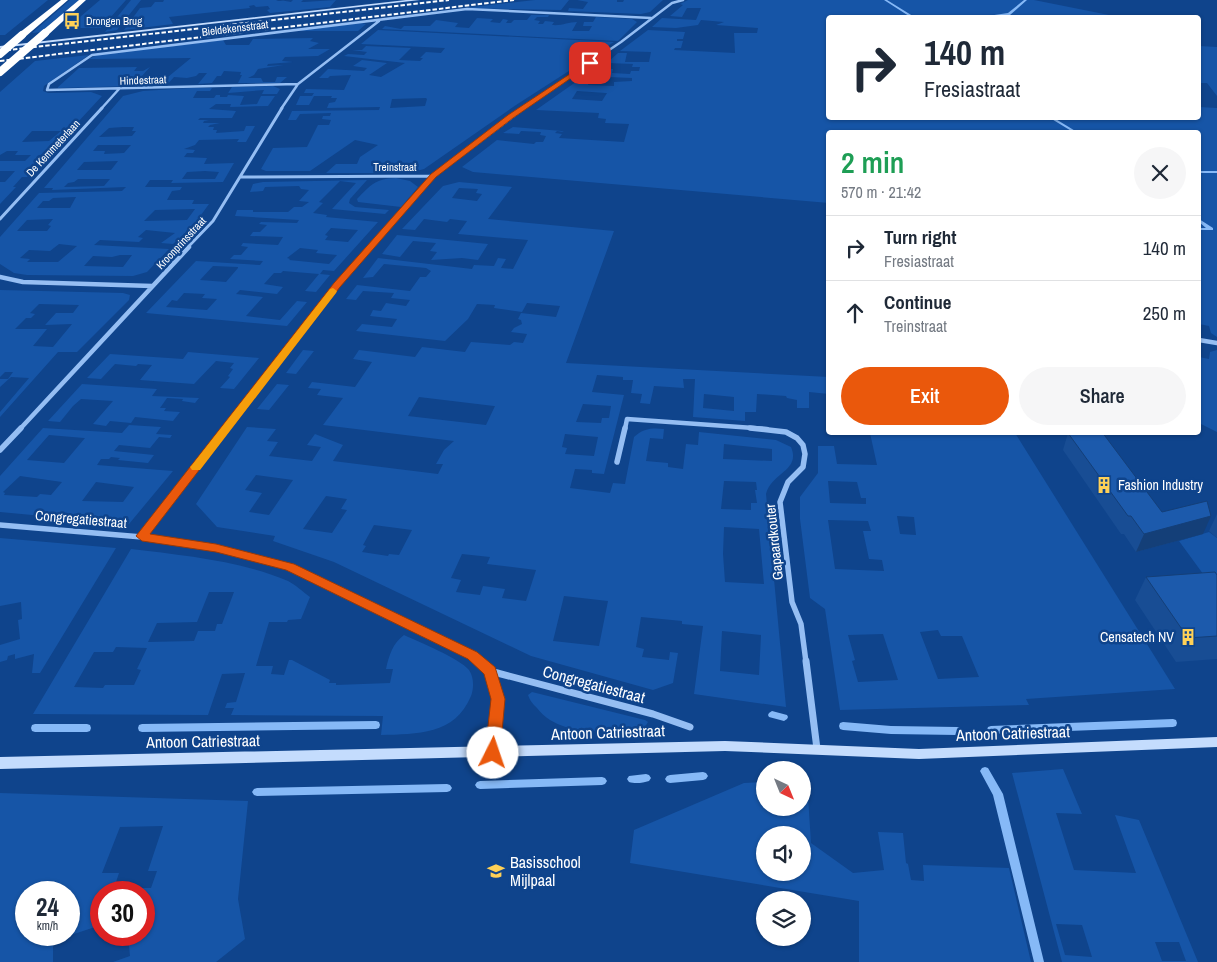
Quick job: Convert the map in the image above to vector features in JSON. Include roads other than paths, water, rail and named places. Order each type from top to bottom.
[{"type":"highway","points":[[0,54],[65,0]]},
{"type":"highway","points":[[0,72],[83,0]]},
{"type":"main road","points":[[0,47],[394,1],[418,0]]},
{"type":"main road","name":"Antoon Catriestraat","points":[[0,763],[493,753],[725,746],[919,754],[1217,742]]},
{"type":"street","points":[[668,0],[672,3]]},
{"type":"street","name":"Treinstraat","points":[[241,177],[434,176],[511,116],[621,42],[672,3],[683,0]]},
{"type":"street","name":"Bieldekensstraat","points":[[92,54],[467,10],[651,18]]},
{"type":"street","name":"Kroonprinsstraat","points":[[0,450],[213,222],[277,114],[298,84],[381,20]]},
{"type":"street","name":"Hindestraat","points":[[92,54],[49,84],[47,90],[298,84]]},
{"type":"street","name":"De Kemmeterlaan","points":[[0,219],[119,89]]},
{"type":"street","points":[[142,536],[337,285],[434,176]]},
{"type":"street","points":[[0,277],[23,282],[152,286]]},
{"type":"street","points":[[1201,340],[1217,343]]},
{"type":"street","name":"Gapaardkouter","points":[[617,462],[627,419],[769,429],[786,432],[800,441],[803,446],[805,460],[803,467],[788,482],[780,502],[792,602],[801,624],[817,749]]},
{"type":"street","name":"Congregatiestraat","points":[[0,524],[142,536],[216,548],[289,567],[472,655],[490,671],[653,714],[690,727]]},
{"type":"street","points":[[490,671],[498,699],[493,753]]},
{"type":"waterway","points":[[885,0],[910,15]]},
{"type":"waterway","points":[[1000,15],[1009,14],[1026,0]]},
{"type":"waterway","points":[[1055,120],[1072,130]]},
{"type":"waterway","points":[[1201,172],[1217,172]]},
{"type":"waterway","points":[[1201,222],[1211,229],[1201,229]]},
{"type":"waterway","points":[[772,715],[784,717]]},
{"type":"waterway","points":[[991,730],[1173,723]]},
{"type":"waterway","points":[[142,728],[376,725]]},
{"type":"waterway","points":[[843,726],[891,730],[957,731]]},
{"type":"waterway","points":[[35,728],[87,728]]},
{"type":"waterway","points":[[985,771],[998,794],[1039,962]]},
{"type":"waterway","points":[[670,779],[703,776]]},
{"type":"waterway","points":[[632,779],[646,778]]},
{"type":"waterway","points":[[480,785],[602,781]]},
{"type":"waterway","points":[[257,792],[447,788]]},
{"type":"railway","points":[[0,51],[449,0]]},
{"type":"railway","points":[[0,61],[514,0]]},
{"type":"place","name":"Drongen Brug","points":[[72,21]]},
{"type":"place","name":"Fashion Industry","points":[[1104,485]]},
{"type":"place","name":"Censatech NV","points":[[1188,637]]},
{"type":"place","name":"Basisschool Mijlpaal","points":[[496,871]]}]
